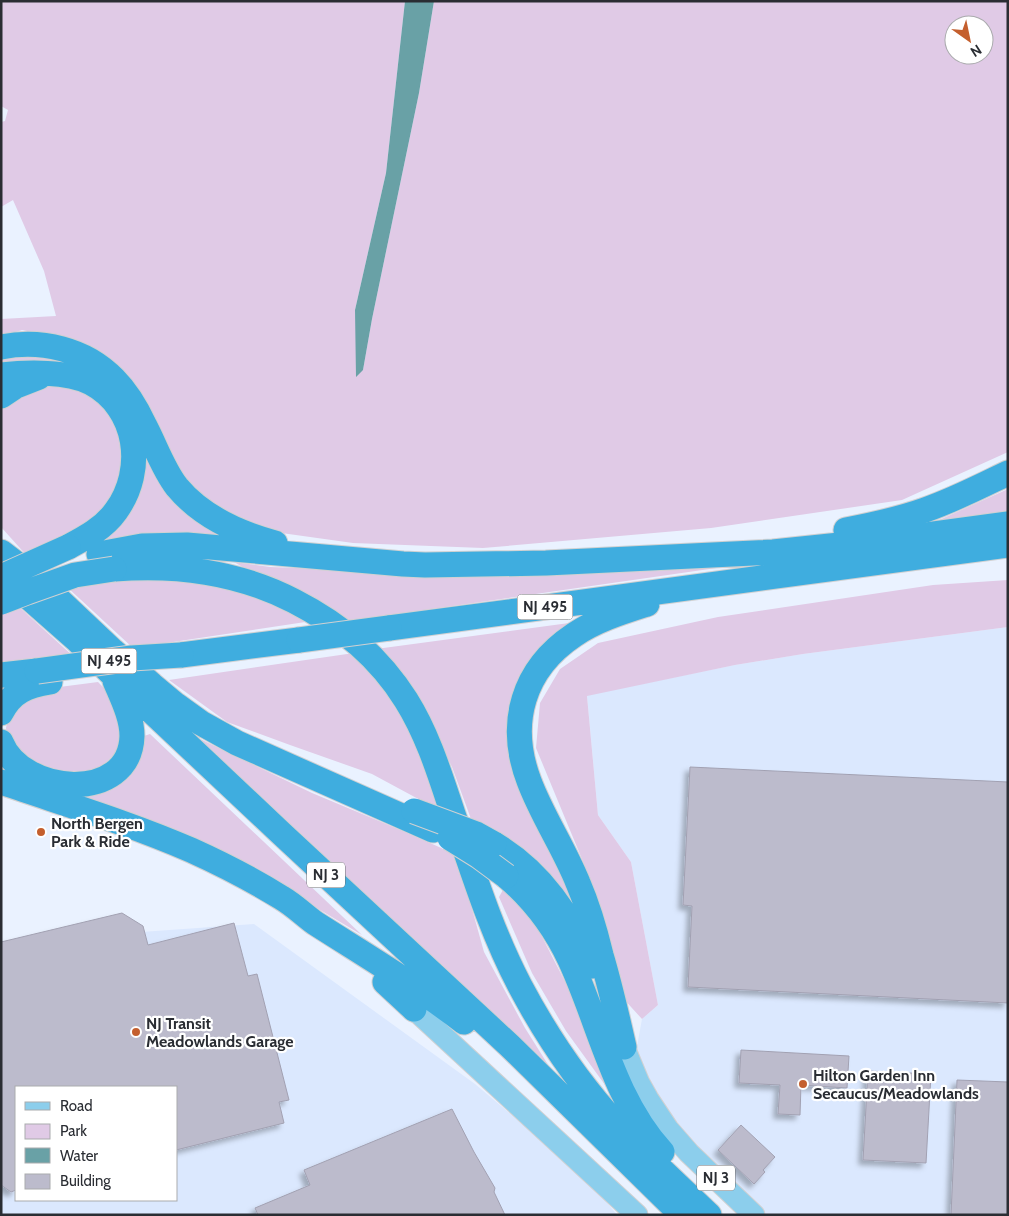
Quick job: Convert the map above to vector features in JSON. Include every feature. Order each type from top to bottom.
[{"type":"highway","points":[[1,347],[33,343],[48,345],[65,349],[102,368],[131,399],[163,464],[177,487],[198,507],[223,524],[237,531],[273,542],[351,560]]},
{"type":"highway","points":[[1,375],[26,372],[65,375],[90,382],[117,404],[126,418],[134,446],[133,472],[124,499],[107,522],[96,532],[68,547],[1,575]]},
{"type":"highway","points":[[1,396],[26,381],[51,374]]},
{"type":"highway","points":[[465,564],[545,553],[824,534],[876,524],[925,510],[1008,474]]},
{"type":"highway","points":[[1,602],[75,575],[142,546],[178,545],[425,565],[546,563],[798,550],[1008,524]]},
{"type":"highway","points":[[1,536],[40,582]]},
{"type":"highway","points":[[982,549],[1008,545]]},
{"type":"highway","points":[[982,549],[1008,551]]},
{"type":"highway","name":"NJ 495","points":[[1,675],[43,676],[132,658],[181,655],[299,640],[982,549]]},
{"type":"highway","name":"NJ 3","points":[[1,552],[40,582],[168,699],[201,723],[242,745],[433,830],[470,850],[506,876],[537,906],[565,950],[578,978],[618,1084],[638,1120],[661,1151],[727,1215]]},
{"type":"highway","points":[[1,588],[70,562],[107,561],[190,570],[224,575],[288,598],[319,615],[350,636],[375,660],[396,685],[414,714],[438,768],[494,931],[511,968],[532,1006],[565,1059],[616,1123],[643,1153],[709,1215]]},
{"type":"highway","name":"NJ 3","points":[[1,575],[76,639],[510,1046],[682,1215]]},
{"type":"highway","points":[[624,1047],[615,1005],[586,904],[572,868],[535,794],[524,766],[519,729],[522,706],[536,673],[550,655],[575,634],[621,612],[701,586]]},
{"type":"highway","points":[[1,742],[17,764],[33,775],[50,782],[68,785],[83,784],[99,780],[112,773],[126,759],[132,738],[128,715],[112,674]]},
{"type":"highway","points":[[1,712],[8,700],[43,676]]},
{"type":"highway","points":[[1,782],[132,827],[190,850],[247,878],[283,899],[314,922],[440,1004],[514,1064],[541,1076]]},
{"type":"highway","name":"NJ 3","points":[[341,789],[414,811],[476,834],[514,857],[544,885],[569,920],[585,950],[624,1047]]},
{"type":"highway","points":[[349,944],[368,968],[414,1009]]},
{"type":"main road","points":[[414,1009],[637,1215]]},
{"type":"main road","name":"NJ 3","points":[[624,1047],[648,1099],[668,1129],[689,1153],[754,1215]]},
{"type":"main road","points":[[617,1195],[628,1215]]},
{"type":"shaded area","points":[[1008,627],[1008,1215],[754,1215],[678,1141],[636,1052],[642,1019],[658,1005],[631,862],[598,815],[587,695],[735,665],[803,654]]},
{"type":"shaded area","points":[[254,924],[475,1084],[589,1180],[617,1215],[1,1215],[1,942]]},
{"type":"green space","points":[[1,1],[405,1],[386,173],[355,310],[363,370],[419,93],[434,1],[1008,1],[1008,452],[902,500],[711,528],[483,548],[353,543],[260,530],[213,508],[177,476],[80,342],[22,330],[1,337],[1,319],[56,316],[44,271],[13,200],[1,207],[1,122],[5,121],[8,110],[1,106]]},
{"type":"green space","points":[[34,349],[63,355],[76,360],[96,372],[115,388],[126,403],[168,485],[195,513],[231,535],[229,538],[165,536],[74,552],[71,550],[95,539],[106,531],[116,522],[129,503],[137,483],[140,462],[139,440],[133,420],[123,402],[108,386],[88,374],[78,370],[56,367],[1,369],[1,353]]},
{"type":"green space","points":[[46,386],[73,388],[92,397],[103,405],[115,423],[122,442],[122,464],[116,489],[98,516],[28,557],[1,527],[1,407]]},
{"type":"green space","points":[[1008,489],[1008,512],[928,525]]},
{"type":"green space","points":[[234,562],[270,567],[374,571],[744,564],[342,622]]},
{"type":"green space","points":[[186,579],[252,595],[312,621],[133,648],[67,587],[98,580]]},
{"type":"green space","points":[[1008,580],[1008,627],[803,654],[735,665],[587,696],[598,815],[631,862],[658,1005],[642,1019],[621,996],[596,893],[536,748],[540,703],[560,669],[598,643],[718,617],[933,585]]},
{"type":"green space","points":[[18,606],[74,657],[1,664],[1,613]]},
{"type":"green space","points":[[584,621],[508,731],[582,915],[471,819],[452,767],[421,706],[376,649]]},
{"type":"green space","points":[[354,653],[385,692],[422,749],[448,815],[372,774],[227,722],[169,680]]},
{"type":"green space","points":[[98,682],[111,695],[119,710],[120,748],[97,772],[49,774],[8,740],[6,728],[8,718],[16,706],[44,689]]},
{"type":"green space","points":[[150,734],[362,935],[250,868],[72,798],[144,736]]},
{"type":"green space","points":[[192,735],[312,793],[457,855],[484,952],[525,1028],[557,1079]]},
{"type":"green space","points":[[504,888],[537,927],[576,1003],[613,1096],[566,1031],[532,973],[499,897]]},
{"type":"water","points":[[405,1],[434,1],[419,93],[363,370],[356,377],[355,310],[386,173]]},
{"type":"building","points":[[690,767],[1008,782],[1008,1003],[688,987],[692,906],[683,905]]},
{"type":"building","name":"NJ Transit Meadowlands Garage","points":[[122,913],[143,926],[148,945],[234,923],[248,976],[257,974],[289,1100],[279,1102],[284,1123],[178,1150],[178,1086],[15,1086],[15,1190],[11,1192],[1,1185],[1,942]]},
{"type":"building","name":"Hilton Garden Inn Secaucus/Meadowlands","points":[[741,1050],[849,1056],[847,1088],[801,1085],[800,1115],[778,1114],[780,1085],[739,1083]]},
{"type":"building","points":[[868,1071],[931,1074],[926,1163],[863,1160]]},
{"type":"building","points":[[957,1080],[1008,1082],[1008,1215],[951,1215]]},
{"type":"building","points":[[452,1109],[495,1188],[494,1192],[505,1215],[258,1215],[255,1208],[310,1185],[304,1170]]},
{"type":"building","points":[[741,1125],[775,1157],[754,1184],[718,1150]]},
{"type":"place","name":"North Bergen Park & Ride","points":[[41,832]]},
{"type":"place","name":"NJ Transit Meadowlands Garage","points":[[136,1032]]},
{"type":"place","name":"Hilton Garden Inn Secaucus/Meadowlands","points":[[803,1084]]}]
